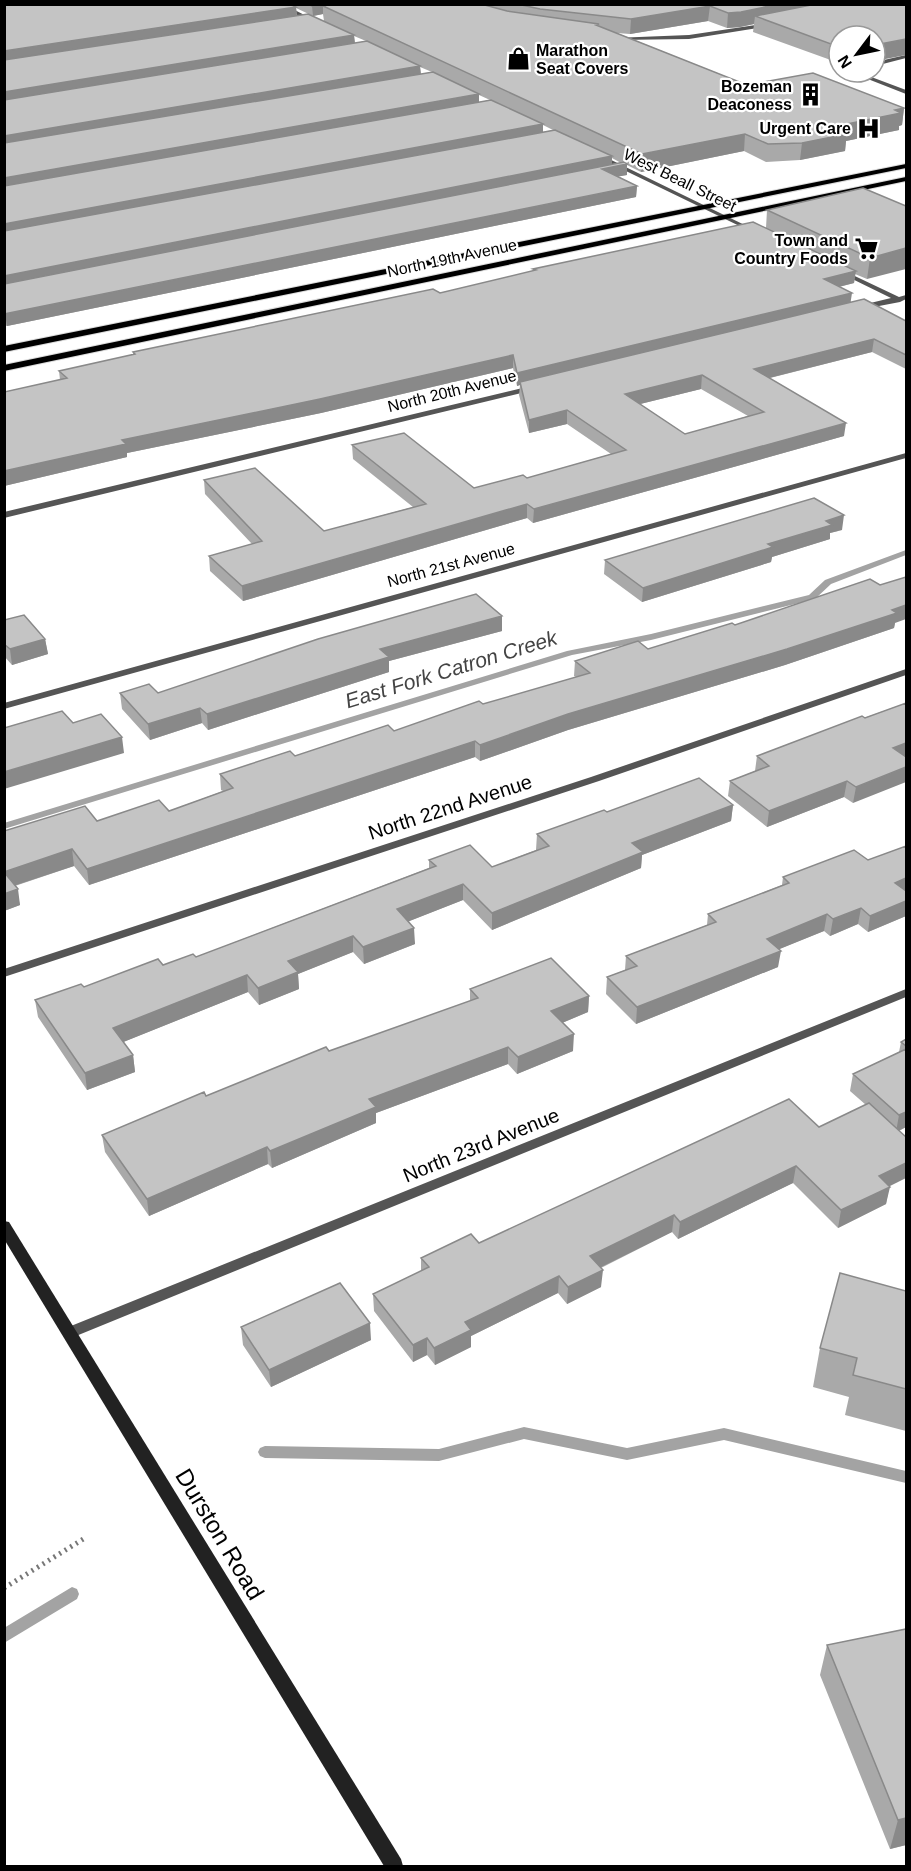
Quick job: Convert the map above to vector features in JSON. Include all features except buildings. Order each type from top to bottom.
[{"type":"main road","name":"North 19th Avenue","points":[[4,349],[906,166]]},
{"type":"main road","name":"North 19th Avenue","points":[[4,368],[906,179]]},
{"type":"main road","name":"Durston Road","points":[[4,1226],[394,1866]]},
{"type":"street","points":[[278,4],[319,21]]},
{"type":"street","points":[[300,21],[310,19]]},
{"type":"street","points":[[604,37],[650,39],[689,37],[777,23]]},
{"type":"street","points":[[887,61],[906,57]]},
{"type":"street","points":[[885,84],[906,92]]},
{"type":"street","name":"West Beall Street","points":[[587,150],[762,235]]},
{"type":"street","points":[[614,172],[626,169]]},
{"type":"street","points":[[836,270],[904,300]]},
{"type":"street","points":[[853,310],[904,300]]},
{"type":"street","name":"North 20th Avenue","points":[[4,515],[539,386]]},
{"type":"street","name":"North 21st Avenue","points":[[4,706],[906,456]]},
{"type":"street","name":"North 22nd Avenue","points":[[4,973],[595,779],[906,672]]},
{"type":"street","name":"North 23rd Avenue","points":[[70,1332],[906,993]]},
{"type":"path","points":[[4,1588],[85,1538]]},
{"type":"waterway","name":"East Fork Catron Creek","points":[[4,826],[570,653],[651,637],[812,597],[828,582],[906,552]]},
{"type":"waterway","points":[[265,1452],[439,1455],[524,1433],[627,1454],[724,1434],[906,1477]]},
{"type":"waterway","points":[[4,1636],[72,1594]]},
{"type":"place","name":"Marathon Seat Covers","points":[[518,59]]},
{"type":"place","name":"Bozeman Deaconess","points":[[810,95]]},
{"type":"place","name":"Urgent Care","points":[[869,128]]},
{"type":"place","name":"Town and Country Foods","points":[[866,249]]}]
